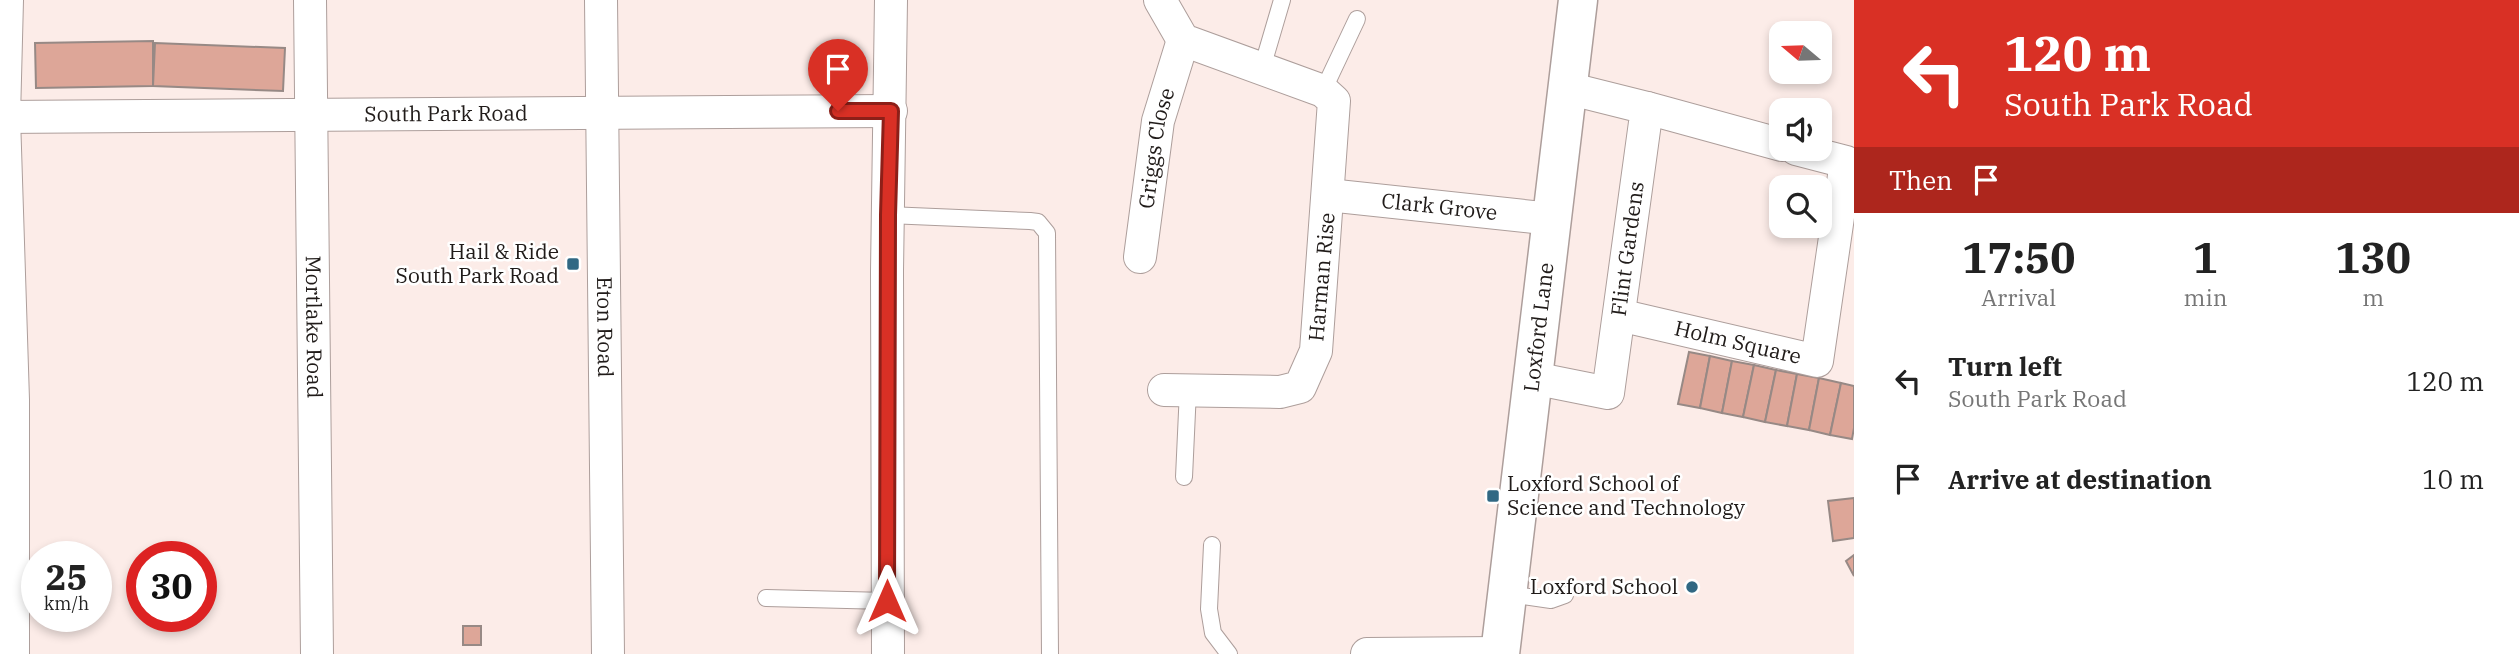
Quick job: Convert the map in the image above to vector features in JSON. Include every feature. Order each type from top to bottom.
[{"type":"street","points":[[7,0],[2,117],[13,654]]},
{"type":"street","name":"Mortlake Road","points":[[310,0],[317,654]]},
{"type":"street","name":"Eton Road","points":[[601,0],[608,654]]},
{"type":"street","points":[[888,654],[891,0]]},
{"type":"street","points":[[1160,0],[1183,40],[1323,90],[1334,101],[1328,195]]},
{"type":"street","name":"Loxford Lane","points":[[1500,653],[1578,0]]},
{"type":"street","name":"Griggs Close","points":[[1140,257],[1158,121],[1183,40]]},
{"type":"street","points":[[1567,88],[1769,141]]},
{"type":"street","name":"Flint Gardens","points":[[1533,377],[1608,393],[1647,108]]},
{"type":"street","name":"South Park Road","points":[[2,117],[891,111]]},
{"type":"street","name":"Holm Square","points":[[1619,315],[1817,361],[1846,162],[1832,158]]},
{"type":"street","name":"Clark Grove","points":[[1328,195],[1552,219]]},
{"type":"street","name":"Harman Rise","points":[[1176,390],[1280,392],[1300,387],[1316,351],[1328,195]]},
{"type":"street","points":[[1367,654],[1500,653]]},
{"type":"lane","points":[[1262,68],[1282,0]]},
{"type":"lane","points":[[1323,90],[1357,19]]},
{"type":"lane","points":[[888,215],[1030,221],[1038,222],[1047,233],[1050,654]]},
{"type":"lane","points":[[1176,390],[1184,477]]},
{"type":"lane","points":[[1212,545],[1209,609],[1213,633],[1229,654]]},
{"type":"lane","points":[[1507,594],[1550,600],[1565,595]]},
{"type":"lane","points":[[766,598],[887,601]]},
{"type":"building","points":[[153,41],[153,86],[36,88],[35,43]]},
{"type":"building","points":[[155,43],[285,48],[283,91],[153,86]]},
{"type":"building","points":[[1689,352],[1710,356],[1700,408],[1678,404]]},
{"type":"building","points":[[1710,356],[1732,361],[1722,413],[1700,408]]},
{"type":"building","points":[[1732,361],[1754,365],[1743,417],[1722,413]]},
{"type":"building","points":[[1754,365],[1776,370],[1765,422],[1743,417]]},
{"type":"building","points":[[1776,370],[1797,374],[1787,426],[1765,422]]},
{"type":"building","points":[[1797,374],[1819,378],[1809,430],[1787,426]]},
{"type":"building","points":[[1819,378],[1841,383],[1830,435],[1809,430]]},
{"type":"building","points":[[1841,383],[1854,386],[1852,439],[1830,435]]},
{"type":"building","points":[[1854,498],[1854,538],[1833,541],[1828,501]]},
{"type":"building","points":[[1854,555],[1854,576],[1846,561]]},
{"type":"building","points":[[463,626],[481,626],[481,645],[463,645]]},
{"type":"place","name":"Hail & Ride South Park Road","points":[[573,264]]},
{"type":"place","name":"Loxford School of Science and Technology","points":[[1493,496]]},
{"type":"place","name":"Loxford School","points":[[1692,587]]},
{"type":"route","points":[[838,111],[891,111],[888,215],[887,601]]}]
